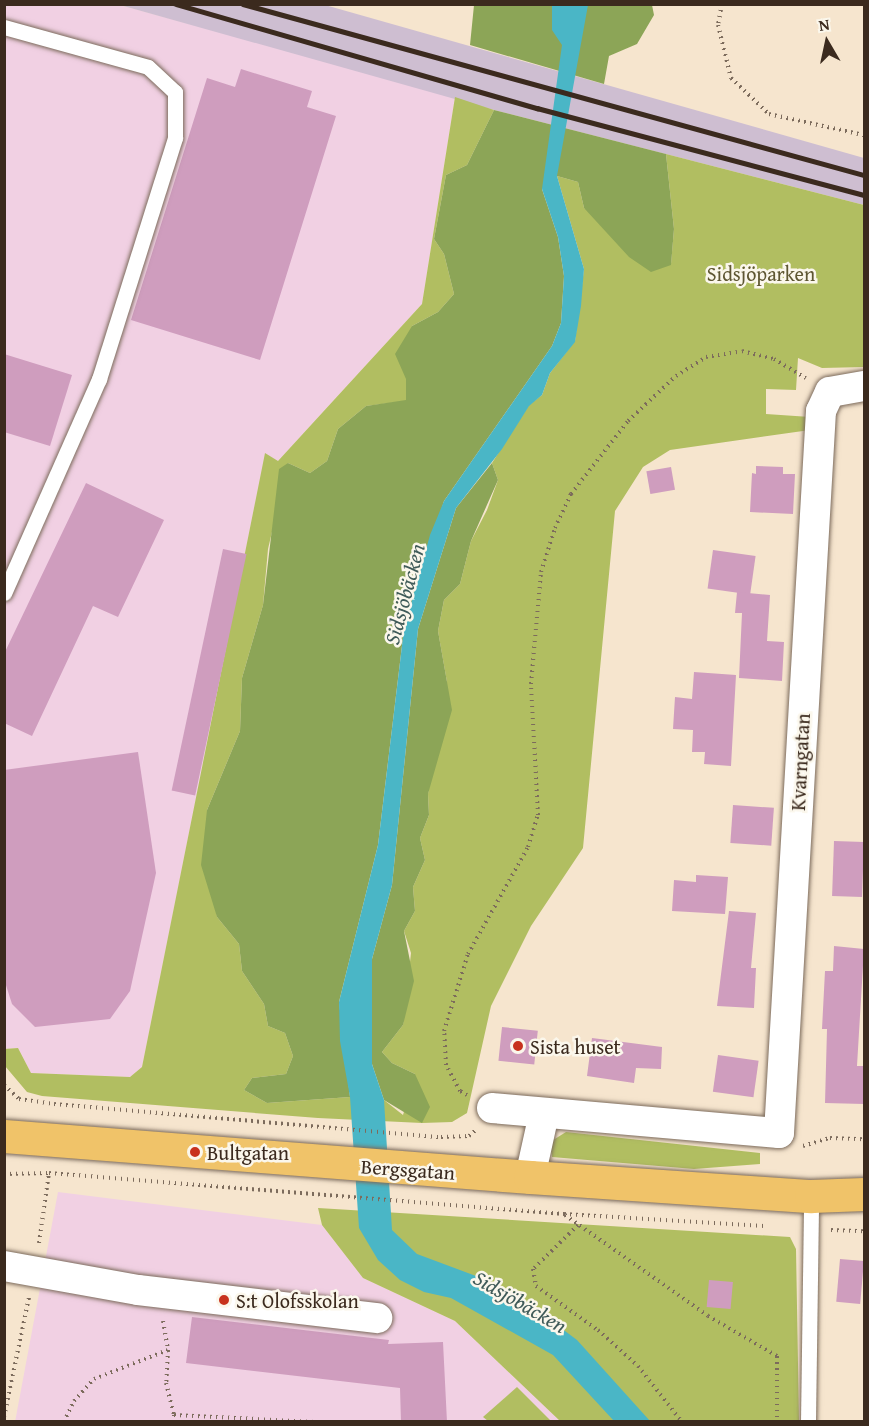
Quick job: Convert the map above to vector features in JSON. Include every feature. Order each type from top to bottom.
[{"type":"highway","name":"Bergsgatan","points":[[4,1136],[530,1178],[811,1196],[864,1194]]},
{"type":"highway","name":"Bergsgatan","points":[[811,1196],[864,1206]]},
{"type":"street","points":[[830,393],[864,386]]},
{"type":"street","name":"Kvarngatan","points":[[544,1114],[779,1133],[821,411],[830,393]]},
{"type":"street","points":[[487,1117],[544,1114],[530,1178]]},
{"type":"street","points":[[4,1266],[138,1290],[377,1318]]},
{"type":"lane","points":[[4,27],[148,67],[175,92],[175,138],[99,379],[4,593]]},
{"type":"lane","points":[[808,1422],[811,1196]]},
{"type":"path","points":[[722,4],[718,25],[731,78],[769,114],[864,135]]},
{"type":"path","points":[[4,1085],[19,1099],[54,1104],[429,1136],[469,1136],[487,1117],[460,1091],[446,1065],[444,1031],[468,954],[528,847],[538,815],[531,684],[541,572],[555,528],[571,494],[628,421],[676,376],[705,357],[742,351],[774,359],[830,393]]},
{"type":"path","points":[[4,1174],[49,1173],[564,1214],[864,1231]]},
{"type":"path","points":[[4,1417],[35,1270],[49,1173]]},
{"type":"path","points":[[564,1214],[708,1316],[777,1356],[777,1422]]},
{"type":"path","points":[[578,1225],[533,1269],[536,1286],[598,1330],[638,1366],[682,1422]]},
{"type":"path","points":[[138,1290],[159,1301],[168,1350],[166,1383],[174,1422]]},
{"type":"path","points":[[64,1422],[74,1401],[94,1379],[168,1350]]},
{"type":"path","points":[[174,1415],[315,1422]]},
{"type":"shaded area","points":[[4,5],[120,5],[455,97],[422,304],[278,461],[265,454],[142,1067],[130,1077],[31,1073],[18,1048],[5,1049]]},
{"type":"shaded area","points":[[120,5],[325,5],[864,158],[864,205],[494,110]]},
{"type":"shaded area","name":"S:t Olofsskolan","points":[[58,1192],[322,1225],[363,1278],[455,1321],[560,1421],[15,1422]]},
{"type":"green space","points":[[474,5],[652,5],[654,15],[637,44],[609,56],[604,84],[470,45]]},
{"type":"green space","name":"Sidsjöparken","points":[[455,97],[494,110],[467,165],[446,175],[434,239],[444,254],[454,294],[438,312],[412,326],[406,401],[366,406],[338,429],[327,461],[310,473],[288,463],[268,549],[263,605],[242,678],[240,731],[207,810],[217,917],[239,944],[242,971],[264,1004],[268,1026],[285,1033],[293,1056],[286,1074],[252,1078],[244,1090],[267,1103],[350,1097],[384,1100],[403,1115],[415,1074],[392,1063],[382,1052],[403,1025],[411,953],[404,931],[415,911],[413,887],[425,860],[420,838],[429,815],[428,794],[447,682],[438,631],[444,600],[460,584],[471,541],[487,510],[498,480],[492,463],[529,405],[542,395],[550,373],[575,341],[584,269],[557,176],[578,182],[584,208],[671,264],[674,229],[666,154],[864,205],[864,367],[822,368],[798,358],[796,390],[766,389],[766,414],[810,417],[810,430],[670,450],[643,467],[615,511],[583,848],[531,926],[491,1006],[467,1113],[452,1122],[422,1123],[318,1118],[42,1096],[27,1092],[5,1066],[4,1049],[18,1048],[31,1073],[130,1077],[142,1067],[265,453],[278,461],[422,304]]},
{"type":"green space","points":[[494,110],[666,154],[674,229],[671,265],[651,272],[629,257],[584,208],[578,182],[557,176],[542,189],[558,237],[564,276],[561,323],[552,346],[444,501],[404,629],[378,845],[339,1002],[350,1097],[267,1103],[244,1090],[252,1078],[286,1074],[293,1056],[285,1033],[268,1026],[264,1004],[242,971],[239,944],[217,917],[201,865],[207,810],[240,731],[242,678],[263,605],[279,469],[288,463],[310,473],[327,461],[338,429],[366,406],[406,400],[406,379],[395,354],[412,326],[438,312],[454,294],[444,254],[434,239],[446,175],[467,165]]},
{"type":"green space","points":[[492,463],[498,480],[471,541],[460,584],[444,600],[438,631],[452,710],[428,794],[429,815],[420,838],[425,860],[413,887],[415,911],[404,931],[414,981],[403,1025],[382,1052],[392,1063],[415,1074],[430,1107],[422,1123],[384,1100],[372,1064],[372,959],[392,885],[418,629],[456,508]]},
{"type":"green space","points":[[566,1132],[760,1153],[760,1164],[694,1169],[552,1157],[550,1142]]},
{"type":"green space","points":[[318,1208],[790,1237],[796,1249],[799,1421],[560,1421],[455,1321],[363,1278],[322,1225]]},
{"type":"green space","points":[[517,1387],[551,1421],[488,1421],[483,1417]]},
{"type":"water","name":"Sidsjöbäcken","points":[[552,5],[588,5],[557,176],[584,269],[575,342],[550,373],[542,395],[529,406],[502,449],[456,508],[418,629],[392,885],[372,959],[372,1064],[384,1100],[392,1230],[417,1254],[484,1279],[529,1304],[577,1340],[650,1421],[614,1421],[553,1355],[451,1298],[424,1292],[400,1280],[378,1260],[359,1228],[350,1097],[340,1041],[339,1002],[378,845],[404,629],[430,535],[444,501],[552,346],[561,323],[564,276],[558,237],[542,189],[562,45],[552,30]]},
{"type":"building","points":[[241,69],[312,91],[307,107],[336,116],[260,360],[131,320],[207,78],[235,87]]},
{"type":"building","points":[[4,354],[72,375],[50,446],[4,432]]},
{"type":"building","points":[[756,466],[783,467],[783,474],[795,474],[793,514],[750,512],[752,473],[756,474]]},
{"type":"building","points":[[671,467],[675,490],[650,494],[646,471]]},
{"type":"building","points":[[86,483],[164,520],[118,617],[93,606],[32,736],[4,723],[4,654]]},
{"type":"building","points":[[223,549],[246,554],[195,796],[172,791]]},
{"type":"building","points":[[713,550],[756,556],[750,595],[708,589]]},
{"type":"building","points":[[737,592],[770,595],[767,641],[784,642],[782,681],[739,678],[742,613],[735,613]]},
{"type":"building","points":[[694,672],[736,675],[731,766],[704,764],[705,752],[692,752],[693,730],[673,729],[675,697],[692,699]]},
{"type":"building","points":[[138,752],[156,873],[130,991],[110,1019],[35,1027],[12,1004],[4,979],[4,770]]},
{"type":"building","points":[[733,805],[774,808],[771,846],[730,843]]},
{"type":"building","points":[[834,841],[864,842],[862,897],[832,896]]},
{"type":"building","points":[[696,875],[728,877],[725,914],[672,911],[674,880],[696,882]]},
{"type":"building","points":[[729,911],[756,913],[751,968],[756,968],[754,1008],[717,1006]]},
{"type":"building","points":[[834,946],[864,949],[857,1066],[864,1066],[864,1104],[825,1103],[827,1029],[822,1029],[825,971],[833,971]]},
{"type":"building","name":"Sista huset","points":[[502,1027],[538,1031],[534,1065],[498,1061]]},
{"type":"building","points":[[592,1038],[662,1047],[661,1069],[636,1068],[634,1083],[587,1076]]},
{"type":"building","points":[[718,1055],[759,1061],[753,1097],[713,1092]]},
{"type":"building","points":[[840,1259],[864,1261],[860,1304],[836,1302]]},
{"type":"building","points":[[709,1280],[733,1282],[731,1309],[707,1307]]},
{"type":"building","points":[[192,1317],[389,1340],[388,1344],[443,1342],[447,1422],[401,1422],[400,1388],[186,1363]]},
{"type":"railway","points":[[176,4],[537,108],[864,195]]},
{"type":"railway","points":[[243,4],[864,175]]},
{"type":"place","name":"Sista huset","points":[[518,1046]]},
{"type":"place","name":"Bultgatan","points":[[195,1152]]},
{"type":"place","name":"S:t Olofsskolan","points":[[224,1300]]}]
